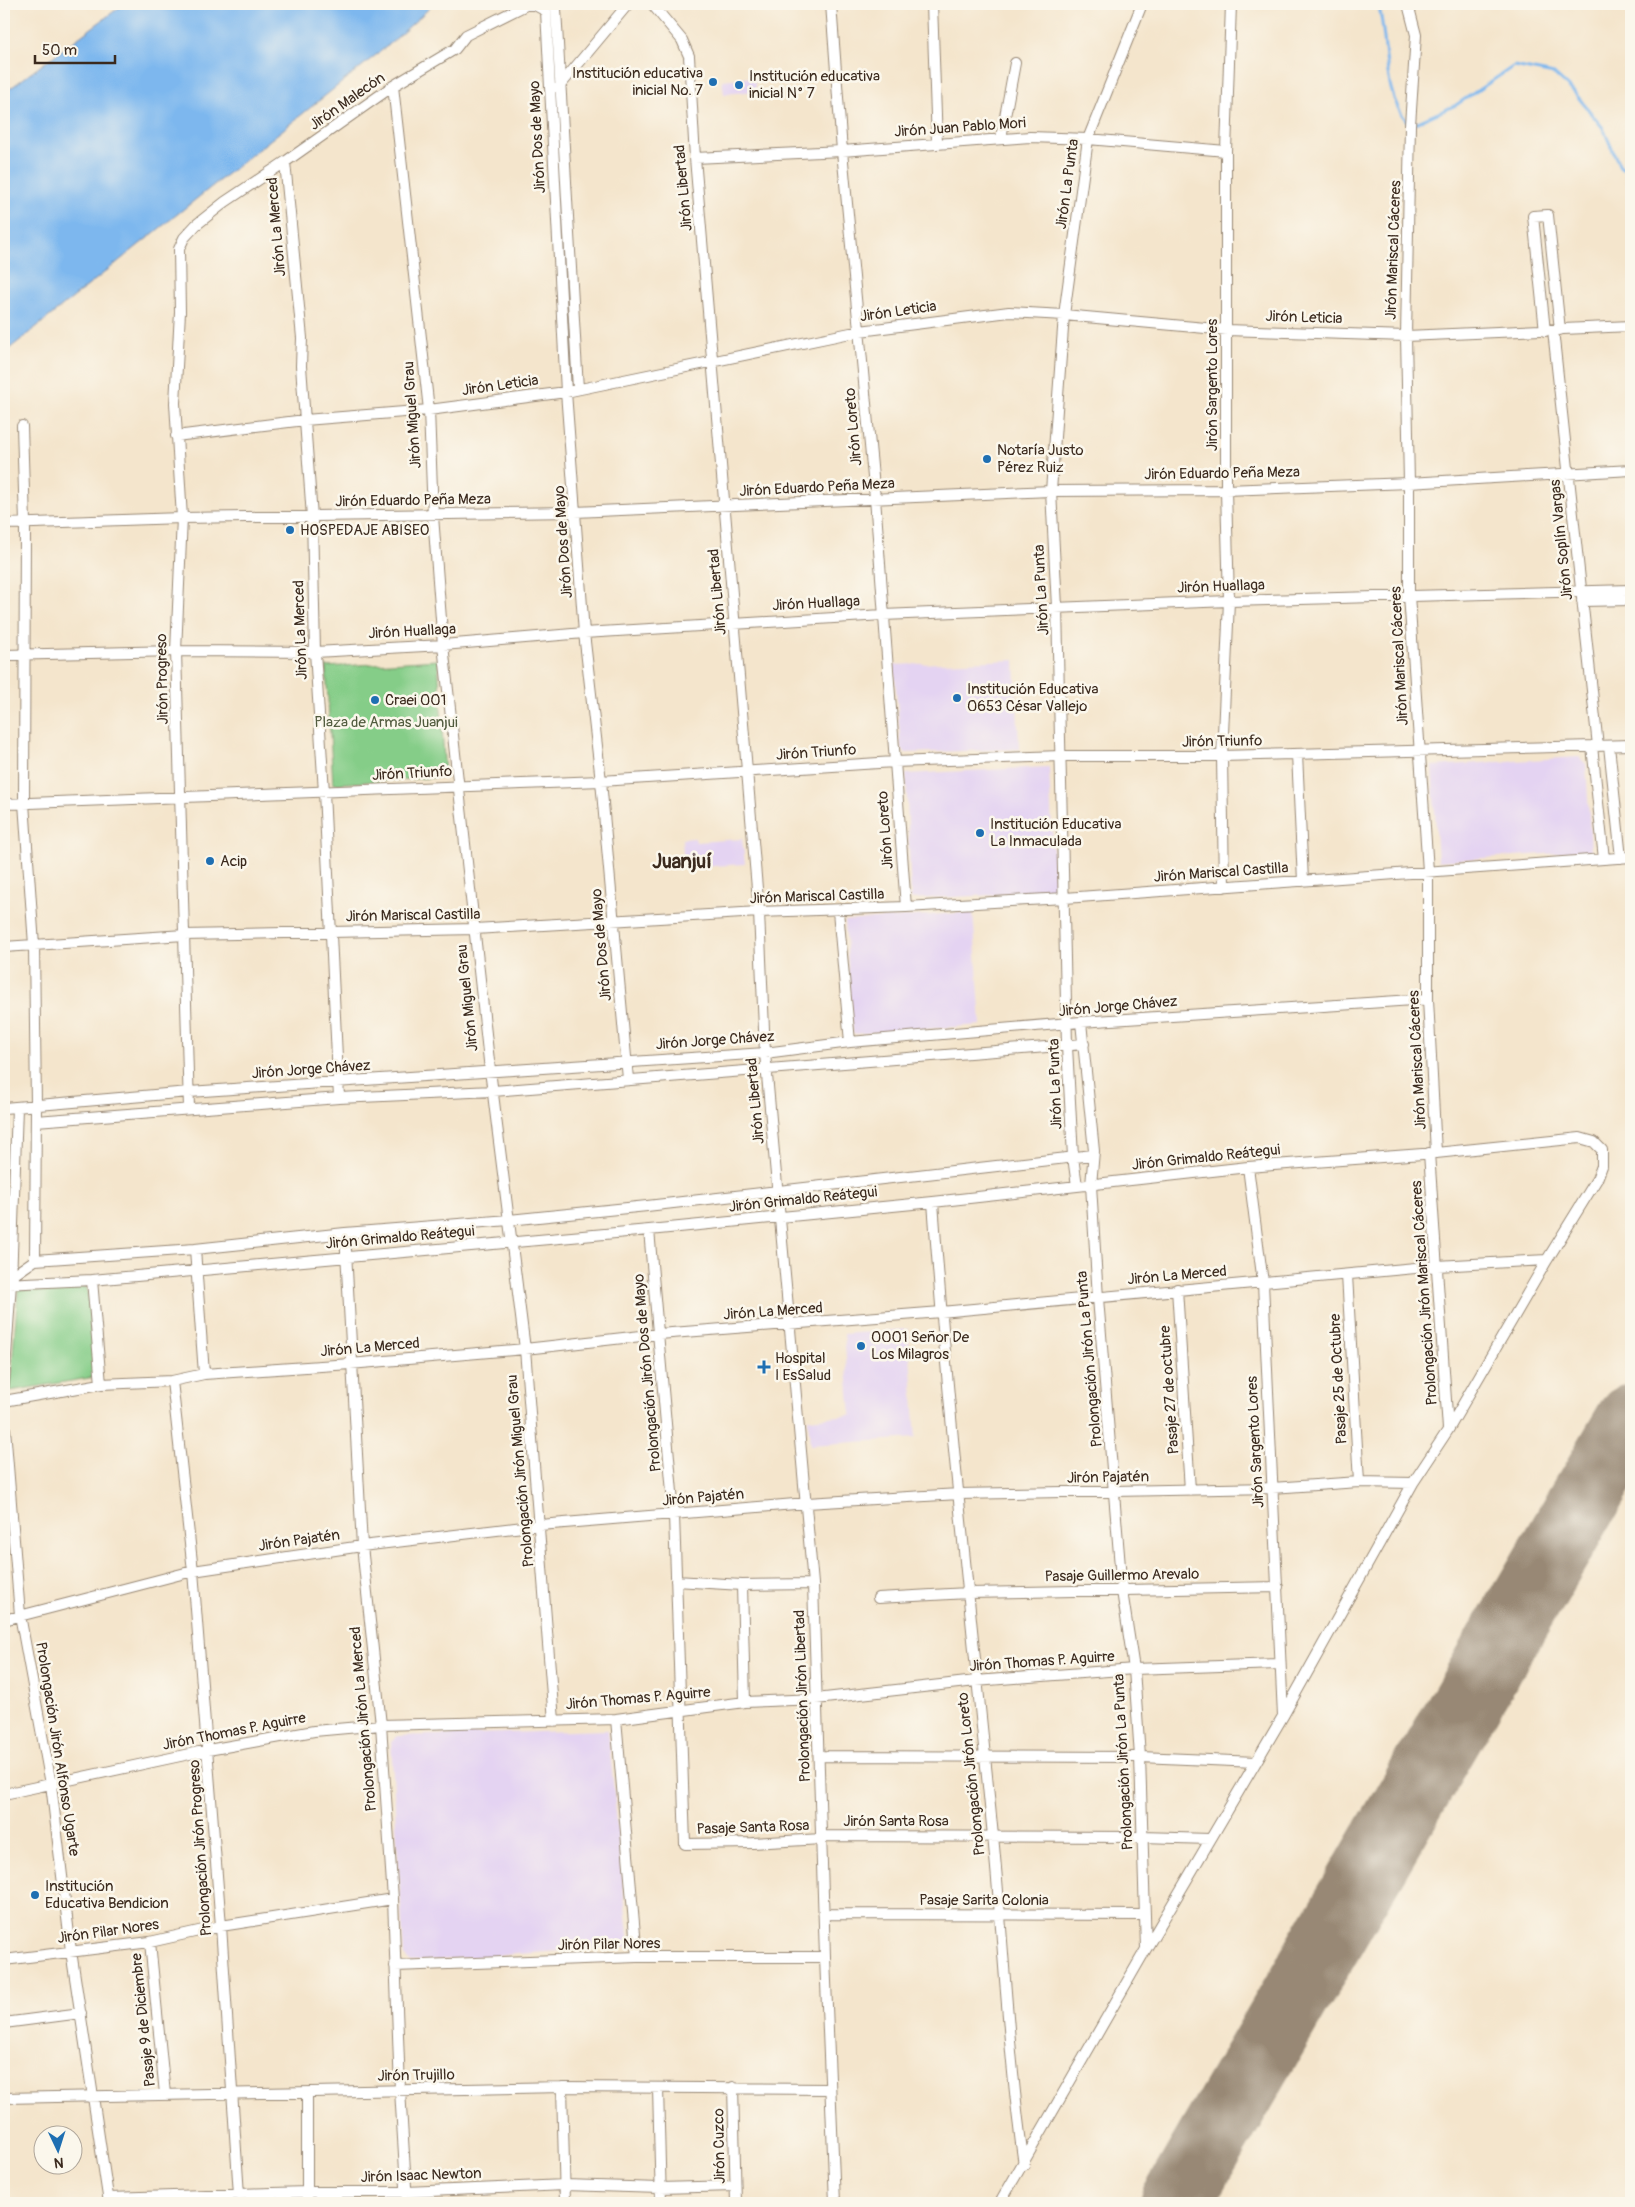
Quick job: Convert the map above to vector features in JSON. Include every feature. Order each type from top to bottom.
[{"type":"street","points":[[550,96],[628,4]]},
{"type":"street","name":"Jirón Libertad","points":[[652,4],[682,40],[690,56],[695,158],[759,912],[765,1053],[778,1190]]},
{"type":"street","name":"Jirón Loreto","points":[[831,4],[842,151],[875,498],[906,907]]},
{"type":"street","points":[[932,4],[937,142]]},
{"type":"street","name":"Jirón La Punta","points":[[1077,1186],[1073,1157],[1067,1046],[1068,1024],[1057,607],[1051,491],[1064,315],[1088,138],[1142,4]]},
{"type":"street","name":"Jirón Sargento Lores","points":[[1224,887],[1222,756],[1229,601],[1226,490],[1226,150],[1232,4]]},
{"type":"street","name":"Jirón Mariscal Cáceres","points":[[1408,4],[1416,35],[1414,93],[1410,125],[1411,157],[1406,336],[1409,595],[1428,871],[1428,999],[1433,1153]]},
{"type":"street","name":"Jirón Malecón","points":[[179,249],[184,238],[196,225],[225,202],[393,86],[455,49],[466,35],[526,5],[554,8]]},
{"type":"street","name":"Jirón Dos de Mayo","points":[[554,8],[578,389]]},
{"type":"street","name":"Jirón Dos de Mayo","points":[[554,8],[550,96],[566,392],[584,633],[615,921],[628,1079]]},
{"type":"street","points":[[1001,138],[1015,64]]},
{"type":"street","name":"Jirón Miguel Grau","points":[[393,86],[429,410],[433,516],[443,646],[490,1070],[509,1220]]},
{"type":"street","name":"Jirón Juan Pablo Mori","points":[[695,158],[842,151],[937,142],[1030,137],[1088,138],[1226,150]]},
{"type":"street","name":"Jirón La Merced","points":[[285,162],[302,338],[301,366],[312,517],[315,652],[339,1098]]},
{"type":"street","name":"Jirón Soplín Vargas","points":[[1553,330],[1548,215],[1533,216],[1553,330],[1600,746],[1604,860]]},
{"type":"street","name":"Jirón Progreso","points":[[179,249],[180,312],[175,403],[182,518],[176,651],[189,1109]]},
{"type":"street","name":"Jirón Leticia","points":[[176,436],[305,420],[429,410],[566,392],[860,331],[1009,312],[1064,315],[1227,330],[1406,336],[1631,326]]},
{"type":"street","points":[[8,1283],[15,1274],[35,1260],[34,945],[24,803],[25,522],[22,426]]},
{"type":"street","name":"Jirón Eduardo Peña Meza","points":[[4,524],[182,518],[433,516],[575,512],[1051,491],[1226,490],[1409,483],[1569,472],[1631,470]]},
{"type":"street","name":"Jirón Huallaga","points":[[1582,596],[1631,590]]},
{"type":"street","name":"Jirón Huallaga","points":[[4,656],[176,651],[315,652],[443,646],[734,622],[883,614],[1229,601],[1409,595],[1582,596],[1631,600]]},
{"type":"street","name":"Jirón Soplín Vargas","points":[[1600,746],[1626,858]]},
{"type":"street","name":"Jirón Triunfo","points":[[4,804],[458,785],[601,781],[894,762],[1061,756],[1222,756],[1631,746]]},
{"type":"street","points":[[1297,754],[1303,880]]},
{"type":"street","name":"Jirón Mariscal Castilla","points":[[4,947],[184,935],[475,929],[759,912],[838,911],[1065,898],[1626,858]]},
{"type":"street","points":[[838,911],[850,1042]]},
{"type":"street","name":"Jirón Jorge Chávez","points":[[4,1108],[189,1092],[338,1083],[490,1070],[765,1053],[850,1042],[1081,1022],[1428,999]]},
{"type":"street","name":"Jirón La Punta","points":[[1081,1022],[1091,1107],[1093,1155],[1091,1185]]},
{"type":"street","name":"Jirón Jorge Chávez","points":[[36,1121],[339,1098],[493,1091],[1084,1044]]},
{"type":"street","points":[[4,1384],[17,1107]]},
{"type":"street","name":"Jirón Grimaldo Reátegui","points":[[8,1283],[92,1280],[195,1269],[649,1230],[933,1202],[1248,1167],[1433,1153],[1580,1138],[1594,1142],[1602,1150],[1602,1166],[1597,1179],[1547,1260]]},
{"type":"street","name":"Prolongación Jirón Mariscal Cáceres","points":[[1433,1153],[1448,1430]]},
{"type":"street","name":"Jirón Grimaldo Reátegui","points":[[35,1260],[195,1249],[344,1233],[509,1220],[1093,1155]]},
{"type":"street","name":"Jirón Sargento Lores","points":[[1248,1167],[1263,1283],[1283,1716]]},
{"type":"street","name":"Prolongación Jirón La Punta","points":[[1091,1185],[1098,1298],[1122,1591],[1134,1669],[1140,1757],[1146,1949]]},
{"type":"street","name":"Prolongación Jirón Libertad","points":[[778,1190],[813,1584],[822,1838],[824,1957],[835,2203]]},
{"type":"street","name":"Prolongación Jirón Loreto","points":[[933,1202],[941,1312],[976,1681],[993,1837],[1015,2104],[1024,2165]]},
{"type":"street","name":"Prolongación Jirón Miguel Grau","points":[[509,1220],[525,1349],[554,1721]]},
{"type":"street","name":"Prolongación Jirón Dos de Mayo","points":[[649,1230],[674,1515],[685,1844]]},
{"type":"street","name":"Prolongación Jirón La Merced","points":[[344,1233],[350,1364],[362,1546],[381,1725],[393,1899],[400,2090],[407,2203]]},
{"type":"street","points":[[195,1249],[204,1374]]},
{"type":"street","points":[[1000,2203],[1024,2165],[1146,1949],[1283,1716],[1413,1483],[1448,1430],[1547,1260]]},
{"type":"street","name":"Jirón La Merced","points":[[4,1401],[100,1384],[172,1381],[204,1374],[525,1349],[659,1334],[941,1312],[1438,1266],[1547,1260]]},
{"type":"street","name":"Pasaje 25 de Octubre","points":[[1347,1275],[1359,1482]]},
{"type":"street","points":[[92,1280],[100,1384]]},
{"type":"street","name":"Pasaje 27 de octubre","points":[[1177,1289],[1190,1490]]},
{"type":"street","name":"Prolongación Jirón Progreso","points":[[172,1381],[193,1570],[208,1750],[239,2195]]},
{"type":"street","name":"Prolongación Jirón Alfonso Ugarte","points":[[4,1416],[20,1615],[51,1784],[71,1951],[109,2200]]},
{"type":"street","name":"Jirón Pajatén","points":[[4,1620],[193,1570],[362,1546],[540,1526],[807,1503],[959,1494],[1272,1488],[1359,1482],[1413,1483]]},
{"type":"street","points":[[676,1581],[742,1585],[813,1584]]},
{"type":"street","points":[[742,1585],[745,1702]]},
{"type":"street","name":"Pasaje Guillermo Arevalo","points":[[878,1598],[968,1593],[1278,1587]]},
{"type":"street","name":"Jirón Thomas P. Aguirre","points":[[4,1794],[208,1750],[314,1731],[381,1725],[616,1719],[745,1702],[816,1699],[976,1681],[1134,1669],[1280,1664]]},
{"type":"street","points":[[616,1719],[637,1957]]},
{"type":"street","points":[[819,1756],[1140,1757],[1256,1762]]},
{"type":"street","name":"Jirón Santa Rosa","points":[[822,1838],[1142,1837],[1210,1840]]},
{"type":"street","name":"Pasaje Santa Rosa","points":[[685,1844],[753,1843],[822,1838]]},
{"type":"street","name":"Jirón Pilar Nores","points":[[4,1960],[150,1942],[221,1926],[393,1899]]},
{"type":"street","name":"Pasaje Sarita Colonia","points":[[824,1914],[1145,1915]]},
{"type":"street","name":"Pasaje 9 de Diciembre","points":[[150,1942],[166,2094]]},
{"type":"street","name":"Jirón Pilar Nores","points":[[395,1966],[637,1957],[824,1957]]},
{"type":"street","points":[[4,2022],[81,2013]]},
{"type":"street","points":[[562,2087],[565,2203]]},
{"type":"street","name":"Jirón Trujillo","points":[[4,2098],[232,2092],[307,2093],[562,2087],[830,2089]]},
{"type":"street","name":"Jirón Cuzco","points":[[733,2087],[734,2186],[736,2203]]},
{"type":"street","points":[[658,2088],[661,2203]]},
{"type":"street","points":[[307,2093],[308,2203]]},
{"type":"street","name":"Jirón Isaac Newton","points":[[109,2200],[307,2192],[406,2192],[565,2185],[660,2188],[734,2186]]},
{"type":"shaded area","name":"Institución educativa inicial N° 7","points":[[754,77],[756,91],[724,94],[722,80]]},
{"type":"shaded area","name":"Institución Educativa 0653 César Vallejo","points":[[1015,660],[1019,749],[906,753],[901,749],[894,665]]},
{"type":"shaded area","points":[[1579,757],[1586,764],[1591,851],[1438,861],[1432,766]]},
{"type":"shaded area","name":"Institución Educativa La Inmaculada","points":[[1049,767],[1055,892],[911,899],[906,774]]},
{"type":"shaded area","points":[[695,838],[696,842],[742,839],[745,864],[684,868],[682,839]]},
{"type":"shaded area","points":[[973,912],[981,1025],[853,1034],[845,921]]},
{"type":"shaded area","points":[[908,1329],[916,1438],[810,1445],[808,1419],[851,1415],[844,1334]]},
{"type":"shaded area","points":[[608,1730],[629,1946],[410,1962],[404,1956],[391,1742],[398,1736]]},
{"type":"green space","name":"Plaza de Armas Juanjui","points":[[438,660],[445,777],[333,784],[326,667]]},
{"type":"green space","points":[[87,1287],[95,1377],[10,1391],[18,1290]]},
{"type":"water","points":[[124,4],[434,4],[391,43],[4,353],[4,93]]},
{"type":"waterway","points":[[1378,4],[1393,97],[1399,110],[1408,122]]},
{"type":"waterway","points":[[1413,124],[1456,105],[1514,66],[1554,74],[1574,92],[1603,128],[1620,167],[1631,171]]},
{"type":"runway","points":[[1175,2203],[1631,1420]]},
{"type":"place","name":"Institución educativa inicial No. 7","points":[[713,82]]},
{"type":"place","name":"Institución educativa inicial N° 7","points":[[739,85]]},
{"type":"place","name":"Notaría Justo Pérez Ruiz","points":[[987,459]]},
{"type":"place","name":"HOSPEDAJE ABISEO","points":[[290,530]]},
{"type":"place","name":"Institución Educativa 0653 César Vallejo","points":[[957,698]]},
{"type":"place","name":"Craei 001","points":[[375,700]]},
{"type":"place","name":"Institución Educativa La Inmaculada","points":[[980,833]]},
{"type":"place","name":"Acip","points":[[210,861]]},
{"type":"place","name":"0001 Señor De Los Milagros","points":[[861,1346]]},
{"type":"place","name":"Hospital I EsSalud","points":[[764,1367]]},
{"type":"place","name":"Institución Educativa Bendicion","points":[[35,1895]]},
{"type":"district","name":"Juanjuí","points":[[682,861]]}]
